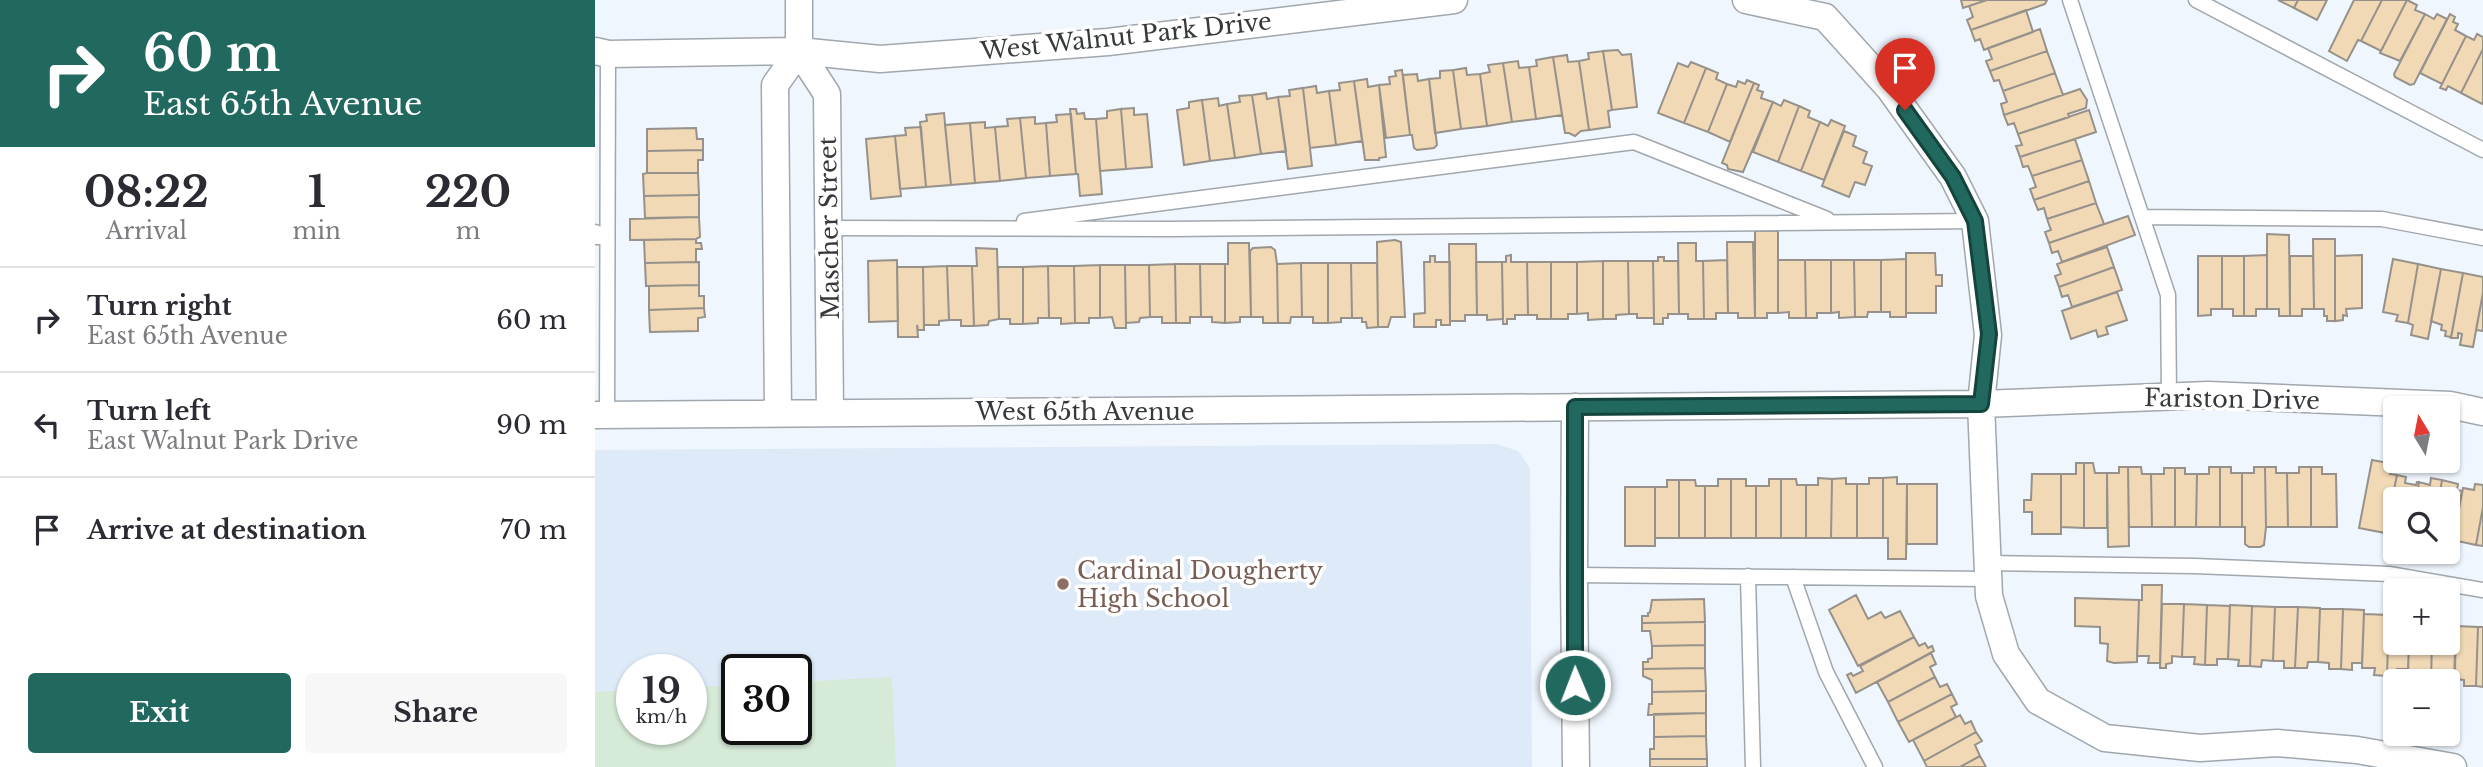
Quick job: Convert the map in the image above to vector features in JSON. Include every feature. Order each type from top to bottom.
[{"type":"street","points":[[778,413],[775,85],[799,51],[799,0]]},
{"type":"street","name":"West Walnut Park Drive","points":[[601,52],[799,51],[880,59],[1108,41],[1454,0]]},
{"type":"street","points":[[1746,0],[1830,8],[1953,177],[1975,221],[1989,334],[1981,404],[1989,596],[2006,654],[2038,701],[2105,738],[2200,748],[2277,743],[2357,750],[2452,767]]},
{"type":"street","name":"Mascher Street","points":[[799,51],[827,94],[830,413]]},
{"type":"street","name":"Fariston Drive","points":[[1575,407],[1981,404],[2209,395],[2450,405],[2483,412]]},
{"type":"street","points":[[1575,407],[1576,767]]},
{"type":"street","name":"West 65th Avenue","points":[[601,415],[1575,407]]},
{"type":"lane","points":[[2070,0],[2168,295],[2169,396]]},
{"type":"lane","points":[[2196,0],[2483,150]]},
{"type":"lane","points":[[601,52],[601,415]]},
{"type":"lane","points":[[966,228],[1634,142],[1835,222]]},
{"type":"lane","points":[[2142,217],[2382,219],[2483,238]]},
{"type":"lane","points":[[829,228],[1170,229],[1975,221]]},
{"type":"lane","points":[[1574,575],[1793,577],[2195,566],[2389,574],[2483,590]]},
{"type":"lane","points":[[1748,576],[1753,767]]},
{"type":"lane","points":[[1793,577],[1826,672],[1874,767]]},
{"type":"shaded area","name":"Cardinal Dougherty High School","points":[[1497,444],[1518,451],[1530,468],[1532,767],[595,767],[595,450]]},
{"type":"green space","points":[[892,677],[896,767],[595,767],[595,692],[616,691],[616,745],[707,745],[707,686],[721,686],[721,745],[812,745],[812,681]]},
{"type":"building","points":[[1961,0],[1987,0],[1963,8]]},
{"type":"building","points":[[1987,0],[2047,0],[2045,4],[1971,30],[1967,20],[1973,17],[1969,6]]},
{"type":"building","points":[[2278,0],[2298,0],[2294,8]]},
{"type":"building","points":[[2298,0],[2327,0],[2317,20],[2294,8]]},
{"type":"building","points":[[2354,0],[2382,0],[2361,41],[2358,40],[2347,61],[2329,51]]},
{"type":"building","points":[[2382,0],[2407,0],[2381,51],[2361,41]]},
{"type":"building","points":[[2407,0],[2417,5],[2415,10],[2425,14],[2400,61],[2380,53]]},
{"type":"building","points":[[2026,10],[2033,32],[1984,50],[1980,39],[1975,41],[1971,30]]},
{"type":"building","points":[[2425,14],[2434,19],[2437,14],[2447,19],[2414,84],[2410,85],[2394,74]]},
{"type":"building","points":[[2450,14],[2455,17],[2453,22],[2458,24],[2455,30],[2466,36],[2442,84],[2420,73]]},
{"type":"building","points":[[2040,29],[2047,51],[1990,71],[1986,61],[1992,59],[1988,48]]},
{"type":"building","points":[[2477,34],[2483,37],[2483,49],[2461,93],[2448,86],[2446,90],[2440,88],[2466,36],[2474,40]]},
{"type":"building","points":[[2483,49],[2483,102],[2482,104],[2461,93]]},
{"type":"building","points":[[1618,50],[1622,55],[1631,54],[1637,107],[1612,110],[1603,51]]},
{"type":"building","points":[[1603,51],[1612,110],[1608,111],[1610,127],[1589,130],[1579,61],[1589,59],[1588,53]]},
{"type":"building","points":[[2047,51],[2055,73],[2003,91],[1999,80],[1994,81],[1990,71]]},
{"type":"building","points":[[1567,55],[1568,62],[1579,61],[1589,130],[1581,131],[1575,136],[1565,133],[1553,57]]},
{"type":"building","points":[[1553,57],[1562,115],[1536,119],[1529,67],[1537,66],[1536,60]]},
{"type":"building","points":[[1518,61],[1519,68],[1529,67],[1536,119],[1512,122],[1503,63]]},
{"type":"building","points":[[1691,62],[1706,68],[1684,123],[1658,113],[1678,63],[1688,67]]},
{"type":"building","points":[[1503,63],[1512,122],[1487,126],[1480,74],[1490,72],[1488,65]]},
{"type":"building","points":[[1466,68],[1467,75],[1480,74],[1487,126],[1461,129],[1453,70]]},
{"type":"building","points":[[1706,68],[1718,73],[1716,79],[1727,84],[1708,132],[1684,123]]},
{"type":"building","points":[[1402,70],[1410,135],[1386,138],[1379,85],[1390,84],[1389,77],[1396,76],[1395,71]]},
{"type":"building","points":[[1453,70],[1461,129],[1435,133],[1429,79],[1440,78],[1440,71]]},
{"type":"building","points":[[2055,73],[2063,95],[2004,115],[2001,104],[2007,102],[2003,91]]},
{"type":"building","points":[[1417,74],[1418,81],[1429,79],[1437,145],[1434,148],[1417,150],[1410,135],[1403,75]]},
{"type":"building","points":[[1367,79],[1368,87],[1379,85],[1386,157],[1379,160],[1365,160],[1354,81]]},
{"type":"building","points":[[1747,80],[1754,83],[1730,142],[1708,132],[1727,84],[1736,87],[1738,81],[1745,84]]},
{"type":"building","points":[[1354,81],[1362,141],[1336,145],[1329,91],[1340,90],[1339,83]]},
{"type":"building","points":[[1754,83],[1759,85],[1757,90],[1763,92],[1761,98],[1773,102],[1743,172],[1728,169],[1727,165],[1722,163]]},
{"type":"building","points":[[1316,86],[1317,93],[1329,91],[1336,145],[1310,148],[1303,88]]},
{"type":"building","points":[[1303,88],[1312,166],[1288,169],[1278,97],[1290,96],[1289,90]]},
{"type":"building","points":[[2080,89],[2087,100],[2086,108],[2068,114],[2069,117],[2018,134],[2014,123],[2008,125],[2004,115]]},
{"type":"building","points":[[1266,93],[1267,99],[1278,97],[1286,151],[1261,154],[1252,95]]},
{"type":"building","points":[[1252,95],[1261,154],[1235,158],[1227,104],[1240,102],[1239,96]]},
{"type":"building","points":[[1218,98],[1219,106],[1227,104],[1235,158],[1210,161],[1202,100]]},
{"type":"building","points":[[1202,100],[1210,161],[1184,165],[1177,110],[1189,108],[1189,102]]},
{"type":"building","points":[[1784,100],[1799,106],[1778,162],[1753,152],[1773,102],[1781,106]]},
{"type":"building","points":[[1799,106],[1810,111],[1808,117],[1820,122],[1801,171],[1778,162]]},
{"type":"building","points":[[1134,108],[1134,115],[1147,114],[1152,167],[1126,169],[1121,109]]},
{"type":"building","points":[[1070,109],[1076,109],[1077,114],[1084,113],[1085,119],[1096,119],[1102,194],[1080,196]]},
{"type":"building","points":[[1121,109],[1126,169],[1100,171],[1096,119],[1107,118],[1107,111]]},
{"type":"building","points":[[2089,110],[2096,132],[2020,157],[2016,146],[2022,145],[2018,134]]},
{"type":"building","points":[[944,113],[951,185],[926,187],[920,122],[927,121],[926,115]]},
{"type":"building","points":[[1071,114],[1076,174],[1050,176],[1046,123],[1057,122],[1056,115]]},
{"type":"building","points":[[1035,117],[1035,124],[1046,123],[1050,176],[1026,178],[1020,118]]},
{"type":"building","points":[[1020,118],[1026,178],[1000,181],[995,127],[1008,126],[1007,119]]},
{"type":"building","points":[[1831,120],[1845,126],[1824,180],[1801,171],[1820,122],[1828,126]]},
{"type":"building","points":[[985,122],[985,128],[995,127],[1000,181],[975,183],[970,123]]},
{"type":"building","points":[[970,123],[975,183],[951,185],[945,125]]},
{"type":"building","points":[[921,127],[926,187],[900,189],[895,136],[906,135],[905,128]]},
{"type":"building","points":[[696,128],[697,139],[703,139],[703,150],[647,151],[647,129]]},
{"type":"building","points":[[1844,131],[1856,136],[1853,146],[1867,152],[1863,163],[1872,166],[1865,185],[1855,182],[1849,197],[1822,186]]},
{"type":"building","points":[[895,136],[901,196],[871,199],[866,139]]},
{"type":"building","points":[[2075,139],[2082,160],[2032,176],[2028,166],[2023,167],[2020,157]]},
{"type":"building","points":[[703,150],[703,160],[698,160],[698,173],[647,173],[647,151]]},
{"type":"building","points":[[2082,160],[2089,181],[2034,200],[2030,189],[2036,187],[2032,176]]},
{"type":"building","points":[[698,173],[699,195],[644,196],[643,174]]},
{"type":"building","points":[[2089,181],[2096,203],[2047,219],[2044,208],[2038,210],[2034,200]]},
{"type":"building","points":[[699,195],[699,217],[645,218],[644,196]]},
{"type":"building","points":[[2096,203],[2104,224],[2049,243],[2045,232],[2051,230],[2047,219]]},
{"type":"building","points":[[2128,216],[2135,235],[2062,262],[2058,251],[2052,253],[2049,243]]},
{"type":"building","points":[[699,217],[700,237],[696,239],[630,240],[630,219]]},
{"type":"building","points":[[1755,231],[1778,231],[1778,313],[1767,313],[1767,318],[1755,318]]},
{"type":"building","points":[[2267,234],[2289,235],[2290,316],[2279,316],[2279,309],[2267,309]]},
{"type":"building","points":[[696,239],[696,243],[701,243],[702,249],[696,249],[696,262],[645,263],[644,240]]},
{"type":"building","points":[[2313,239],[2335,239],[2335,321],[2327,321],[2324,309],[2314,309]]},
{"type":"building","points":[[1377,242],[1401,242],[1405,317],[1391,317],[1388,327],[1378,327]]},
{"type":"building","points":[[1727,242],[1753,242],[1755,318],[1738,318],[1738,313],[1728,313]]},
{"type":"building","points":[[1228,243],[1249,243],[1251,317],[1240,317],[1240,322],[1225,323],[1225,264],[1228,264]]},
{"type":"building","points":[[1678,243],[1696,243],[1696,261],[1703,261],[1704,319],[1688,319],[1688,314],[1679,314]]},
{"type":"building","points":[[1449,244],[1476,244],[1477,315],[1465,315],[1465,321],[1450,321]]},
{"type":"building","points":[[1271,247],[1275,250],[1277,264],[1278,323],[1263,323],[1263,317],[1251,317],[1250,251],[1253,248]]},
{"type":"building","points":[[2107,247],[2114,267],[2059,287],[2055,276],[2061,274],[2057,264]]},
{"type":"building","points":[[976,248],[997,249],[999,319],[989,321],[988,325],[974,326],[972,266],[977,266]]},
{"type":"building","points":[[1906,253],[1935,253],[1936,275],[1942,275],[1942,286],[1936,286],[1936,313],[1906,313]]},
{"type":"building","points":[[1511,255],[1511,262],[1527,262],[1528,315],[1515,315],[1515,319],[1507,319],[1507,324],[1503,324],[1502,262],[1506,262],[1506,256]]},
{"type":"building","points":[[2267,255],[2267,309],[2256,309],[2256,316],[2244,316],[2244,256]]},
{"type":"building","points":[[2362,255],[2362,308],[2346,309],[2347,316],[2343,315],[2343,320],[2335,321],[2335,256]]},
{"type":"building","points":[[1430,256],[1435,256],[1435,262],[1450,262],[1450,325],[1441,325],[1441,320],[1436,320],[1436,327],[1414,327],[1414,314],[1425,313],[1424,262],[1430,262]]},
{"type":"building","points":[[2198,256],[2222,256],[2222,309],[2211,309],[2211,315],[2198,316]]},
{"type":"building","points":[[2222,256],[2244,256],[2244,316],[2233,316],[2233,309],[2222,309]]},
{"type":"building","points":[[2290,256],[2313,256],[2314,309],[2302,309],[2302,316],[2290,316]]},
{"type":"building","points":[[1658,257],[1664,257],[1664,261],[1678,261],[1679,314],[1668,314],[1668,318],[1663,318],[1663,324],[1654,324],[1653,261],[1658,261]]},
{"type":"building","points":[[1906,259],[1906,317],[1890,317],[1890,312],[1881,312],[1881,260]]},
{"type":"building","points":[[2393,259],[2418,264],[2408,323],[2396,321],[2398,315],[2383,312]]},
{"type":"building","points":[[897,260],[898,321],[869,322],[868,261]]},
{"type":"building","points":[[1727,260],[1728,313],[1716,313],[1716,319],[1704,319],[1703,261]]},
{"type":"building","points":[[1778,260],[1805,260],[1806,318],[1789,318],[1789,312],[1778,313]]},
{"type":"building","points":[[1805,260],[1831,260],[1831,313],[1817,313],[1817,318],[1806,318]]},
{"type":"building","points":[[1831,260],[1854,260],[1855,317],[1839,318],[1839,312],[1831,313]]},
{"type":"building","points":[[1854,260],[1881,260],[1881,312],[1868,312],[1867,317],[1855,317]]},
{"type":"building","points":[[1603,261],[1628,261],[1629,314],[1616,315],[1616,319],[1603,319]]},
{"type":"building","points":[[1603,261],[1603,319],[1588,320],[1588,313],[1577,314],[1577,262]]},
{"type":"building","points":[[1628,261],[1653,261],[1654,318],[1637,318],[1637,314],[1629,314]]},
{"type":"building","points":[[699,262],[699,285],[646,286],[645,263]]},
{"type":"building","points":[[1476,262],[1502,262],[1503,319],[1487,320],[1487,315],[1477,315]]},
{"type":"building","points":[[1527,262],[1551,262],[1551,319],[1537,319],[1537,315],[1528,315]]},
{"type":"building","points":[[1551,262],[1577,262],[1577,314],[1568,314],[1568,319],[1551,319]]},
{"type":"building","points":[[1301,263],[1302,317],[1291,317],[1290,323],[1278,323],[1277,264]]},
{"type":"building","points":[[1301,263],[1328,263],[1328,323],[1313,323],[1313,317],[1302,317]]},
{"type":"building","points":[[1328,263],[1351,263],[1352,318],[1341,318],[1341,322],[1328,323]]},
{"type":"building","points":[[1351,263],[1377,263],[1378,327],[1367,328],[1362,318],[1352,318]]},
{"type":"building","points":[[1175,264],[1200,264],[1201,317],[1190,317],[1190,323],[1176,323]]},
{"type":"building","points":[[1175,264],[1176,323],[1162,323],[1162,317],[1150,317],[1149,265]]},
{"type":"building","points":[[1200,264],[1225,264],[1225,323],[1212,322],[1212,317],[1201,317]]},
{"type":"building","points":[[2418,264],[2441,269],[2428,339],[2411,335],[2413,325],[2408,323]]},
{"type":"building","points":[[1100,265],[1125,265],[1126,328],[1115,328],[1112,317],[1100,318]]},
{"type":"building","points":[[1100,265],[1100,318],[1089,318],[1089,323],[1075,323],[1074,266]]},
{"type":"building","points":[[1125,265],[1149,265],[1150,317],[1140,318],[1139,322],[1126,323]]},
{"type":"building","points":[[947,266],[972,266],[974,326],[961,326],[961,320],[949,320]]},
{"type":"building","points":[[947,266],[949,320],[939,321],[939,325],[924,325],[923,267]]},
{"type":"building","points":[[1048,266],[1049,318],[1038,318],[1038,323],[1023,324],[1023,267]]},
{"type":"building","points":[[1048,266],[1074,266],[1075,323],[1061,324],[1061,318],[1049,318]]},
{"type":"building","points":[[897,267],[923,267],[924,330],[918,330],[917,325],[918,337],[898,337]]},
{"type":"building","points":[[998,267],[1023,267],[1023,324],[1010,324],[1010,319],[999,319]]},
{"type":"building","points":[[2114,267],[2122,290],[2072,307],[2068,295],[2062,297],[2059,287]]},
{"type":"building","points":[[2441,269],[2463,273],[2451,337],[2445,336],[2446,331],[2441,330],[2442,325],[2431,321]]},
{"type":"building","points":[[2463,273],[2483,277],[2483,293],[2473,347],[2460,345],[2462,334],[2458,333],[2458,338],[2451,338]]},
{"type":"building","points":[[699,285],[699,296],[704,296],[704,308],[649,310],[649,286]]},
{"type":"building","points":[[2117,292],[2127,320],[2106,327],[2108,334],[2098,337],[2096,330],[2071,339],[2062,311]]},
{"type":"building","points":[[2483,293],[2483,331],[2476,330]]},
{"type":"building","points":[[704,308],[705,317],[698,318],[698,331],[650,332],[649,310]]},
{"type":"building","points":[[2372,460],[2383,462],[2383,473],[2397,475],[2395,487],[2383,487],[2383,533],[2359,528]]},
{"type":"building","points":[[2076,463],[2084,463],[2084,528],[2061,527],[2061,474],[2076,474]]},
{"type":"building","points":[[2084,463],[2093,463],[2095,473],[2107,473],[2107,528],[2084,528]]},
{"type":"building","points":[[2119,467],[2128,467],[2129,546],[2108,547],[2107,473],[2119,473]]},
{"type":"building","points":[[2128,467],[2141,467],[2142,474],[2151,474],[2152,527],[2129,527]]},
{"type":"building","points":[[2209,467],[2220,467],[2220,527],[2196,527],[2197,474],[2209,474]]},
{"type":"building","points":[[2220,467],[2231,467],[2231,473],[2242,473],[2242,527],[2220,527]]},
{"type":"building","points":[[2254,467],[2265,467],[2266,527],[2264,545],[2260,547],[2249,547],[2245,544],[2245,527],[2242,527],[2242,473],[2254,473]]},
{"type":"building","points":[[2265,467],[2276,467],[2276,473],[2287,473],[2288,527],[2266,527]]},
{"type":"building","points":[[2299,467],[2311,467],[2311,527],[2288,527],[2287,473],[2299,473]]},
{"type":"building","points":[[2311,467],[2322,467],[2322,474],[2336,474],[2337,527],[2311,527]]},
{"type":"building","points":[[2164,468],[2175,468],[2175,527],[2152,527],[2151,474],[2164,474]]},
{"type":"building","points":[[2175,468],[2185,468],[2185,474],[2197,474],[2196,527],[2175,527]]},
{"type":"building","points":[[2032,474],[2061,474],[2061,534],[2032,534],[2032,512],[2024,512],[2024,500],[2031,500]]},
{"type":"building","points":[[2397,475],[2406,477],[2405,483],[2416,485],[2419,482],[2418,487],[2395,487]]},
{"type":"building","points":[[1897,477],[1897,484],[1907,484],[1906,559],[1888,559],[1888,538],[1883,538],[1883,478]]},
{"type":"building","points":[[1818,478],[1832,479],[1831,538],[1806,538],[1806,485],[1818,485]]},
{"type":"building","points":[[1846,478],[1846,484],[1857,484],[1857,538],[1831,538],[1832,479]]},
{"type":"building","points":[[1869,478],[1883,478],[1883,538],[1857,538],[1857,484],[1869,484]]},
{"type":"building","points":[[2431,478],[2442,480],[2441,487],[2418,487],[2419,482],[2430,485]]},
{"type":"building","points":[[1718,479],[1731,479],[1731,538],[1705,538],[1705,486],[1718,486]]},
{"type":"building","points":[[1731,479],[1746,479],[1746,486],[1756,486],[1756,538],[1731,538]]},
{"type":"building","points":[[1769,479],[1781,479],[1781,538],[1756,538],[1756,486],[1769,486]]},
{"type":"building","points":[[1781,479],[1796,479],[1797,485],[1806,485],[1806,538],[1781,538]]},
{"type":"building","points":[[1667,480],[1679,480],[1679,538],[1655,538],[1655,487],[1667,487]]},
{"type":"building","points":[[1679,480],[1695,480],[1696,486],[1705,486],[1705,538],[1679,538]]},
{"type":"building","points":[[2442,480],[2458,484],[2458,487],[2441,487]]},
{"type":"building","points":[[1907,484],[1937,484],[1937,544],[1907,544]]},
{"type":"building","points":[[2475,484],[2483,485],[2483,507],[2476,545],[2460,542],[2460,504],[2463,488],[2474,490]]},
{"type":"building","points":[[1625,487],[1655,487],[1655,546],[1625,546]]},
{"type":"building","points":[[2483,507],[2483,546],[2476,545]]},
{"type":"building","points":[[2142,585],[2162,585],[2160,663],[2148,663],[2149,656],[2137,656]]},
{"type":"building","points":[[1856,595],[1868,619],[1881,612],[1885,618],[1900,611],[1914,637],[1858,666],[1829,610]]},
{"type":"building","points":[[2075,598],[2139,600],[2137,662],[2107,661],[2108,644],[2100,643],[2100,627],[2075,626]]},
{"type":"building","points":[[1704,599],[1705,622],[1642,623],[1642,616],[1648,616],[1650,612],[1652,600]]},
{"type":"building","points":[[2162,604],[2184,604],[2182,657],[2172,656],[2172,663],[2166,664],[2166,668],[2160,668]]},
{"type":"building","points":[[2184,604],[2207,605],[2205,665],[2194,664],[2195,657],[2182,657]]},
{"type":"building","points":[[2207,605],[2230,606],[2228,659],[2217,659],[2217,665],[2205,665]]},
{"type":"building","points":[[2230,605],[2252,606],[2250,666],[2238,666],[2239,660],[2228,659]]},
{"type":"building","points":[[2252,606],[2275,607],[2273,661],[2262,660],[2261,667],[2250,666]]},
{"type":"building","points":[[2275,607],[2298,607],[2295,668],[2284,668],[2284,661],[2273,661]]},
{"type":"building","points":[[2298,607],[2320,608],[2318,662],[2308,662],[2307,668],[2295,668]]},
{"type":"building","points":[[2320,609],[2343,609],[2341,669],[2329,669],[2329,663],[2318,662]]},
{"type":"building","points":[[2343,609],[2364,610],[2362,663],[2352,663],[2352,670],[2341,669]]},
{"type":"building","points":[[2364,614],[2383,615],[2383,655],[2388,655],[2387,669],[2383,669],[2383,676],[2374,675],[2375,668],[2362,668]]},
{"type":"building","points":[[1705,622],[1705,645],[1652,646],[1650,631],[1642,631],[1642,623]]},
{"type":"building","points":[[2460,626],[2478,627],[2476,686],[2464,686],[2464,680],[2460,680],[2460,669],[2454,669],[2455,655],[2460,655]]},
{"type":"building","points":[[2478,627],[2483,627],[2483,687],[2476,686]]},
{"type":"building","points":[[1914,637],[1919,646],[1925,643],[1928,648],[1932,646],[1934,651],[1856,693],[1847,675],[1851,673],[1853,676],[1863,671],[1860,666]]},
{"type":"building","points":[[1705,645],[1705,668],[1643,669],[1643,662],[1652,658],[1652,646]]},
{"type":"building","points":[[1931,653],[1936,664],[1930,667],[1935,677],[1888,702],[1877,682]]},
{"type":"building","points":[[2388,655],[2409,655],[2408,669],[2387,669]]},
{"type":"building","points":[[2409,655],[2432,655],[2431,669],[2408,669]]},
{"type":"building","points":[[2432,655],[2455,655],[2455,669],[2431,669]]},
{"type":"building","points":[[1705,668],[1706,691],[1652,692],[1652,680],[1643,676],[1643,669]]},
{"type":"building","points":[[1935,677],[1940,687],[1947,684],[1952,694],[1898,722],[1888,702]]},
{"type":"building","points":[[1706,691],[1706,713],[1648,715],[1652,692]]},
{"type":"building","points":[[1952,694],[1957,704],[1951,707],[1956,717],[1909,742],[1898,722]]},
{"type":"building","points":[[1706,713],[1706,736],[1654,737],[1654,714]]},
{"type":"building","points":[[1960,715],[1965,724],[1971,721],[1976,732],[1924,761],[1913,740]]},
{"type":"building","points":[[1976,732],[1982,741],[1975,745],[1980,756],[1960,767],[1927,767],[1924,761]]},
{"type":"building","points":[[1706,736],[1707,759],[1650,759],[1650,749],[1654,749],[1654,737]]},
{"type":"building","points":[[1980,756],[1986,767],[1960,767]]},
{"type":"building","points":[[1650,759],[1707,759],[1707,767],[1650,767]]},
{"type":"place","name":"Cardinal Dougherty High School","points":[[1063,584]]},
{"type":"route","points":[[1575,685],[1575,407],[1981,404],[1989,334],[1975,221],[1953,177],[1905,110]]}]
